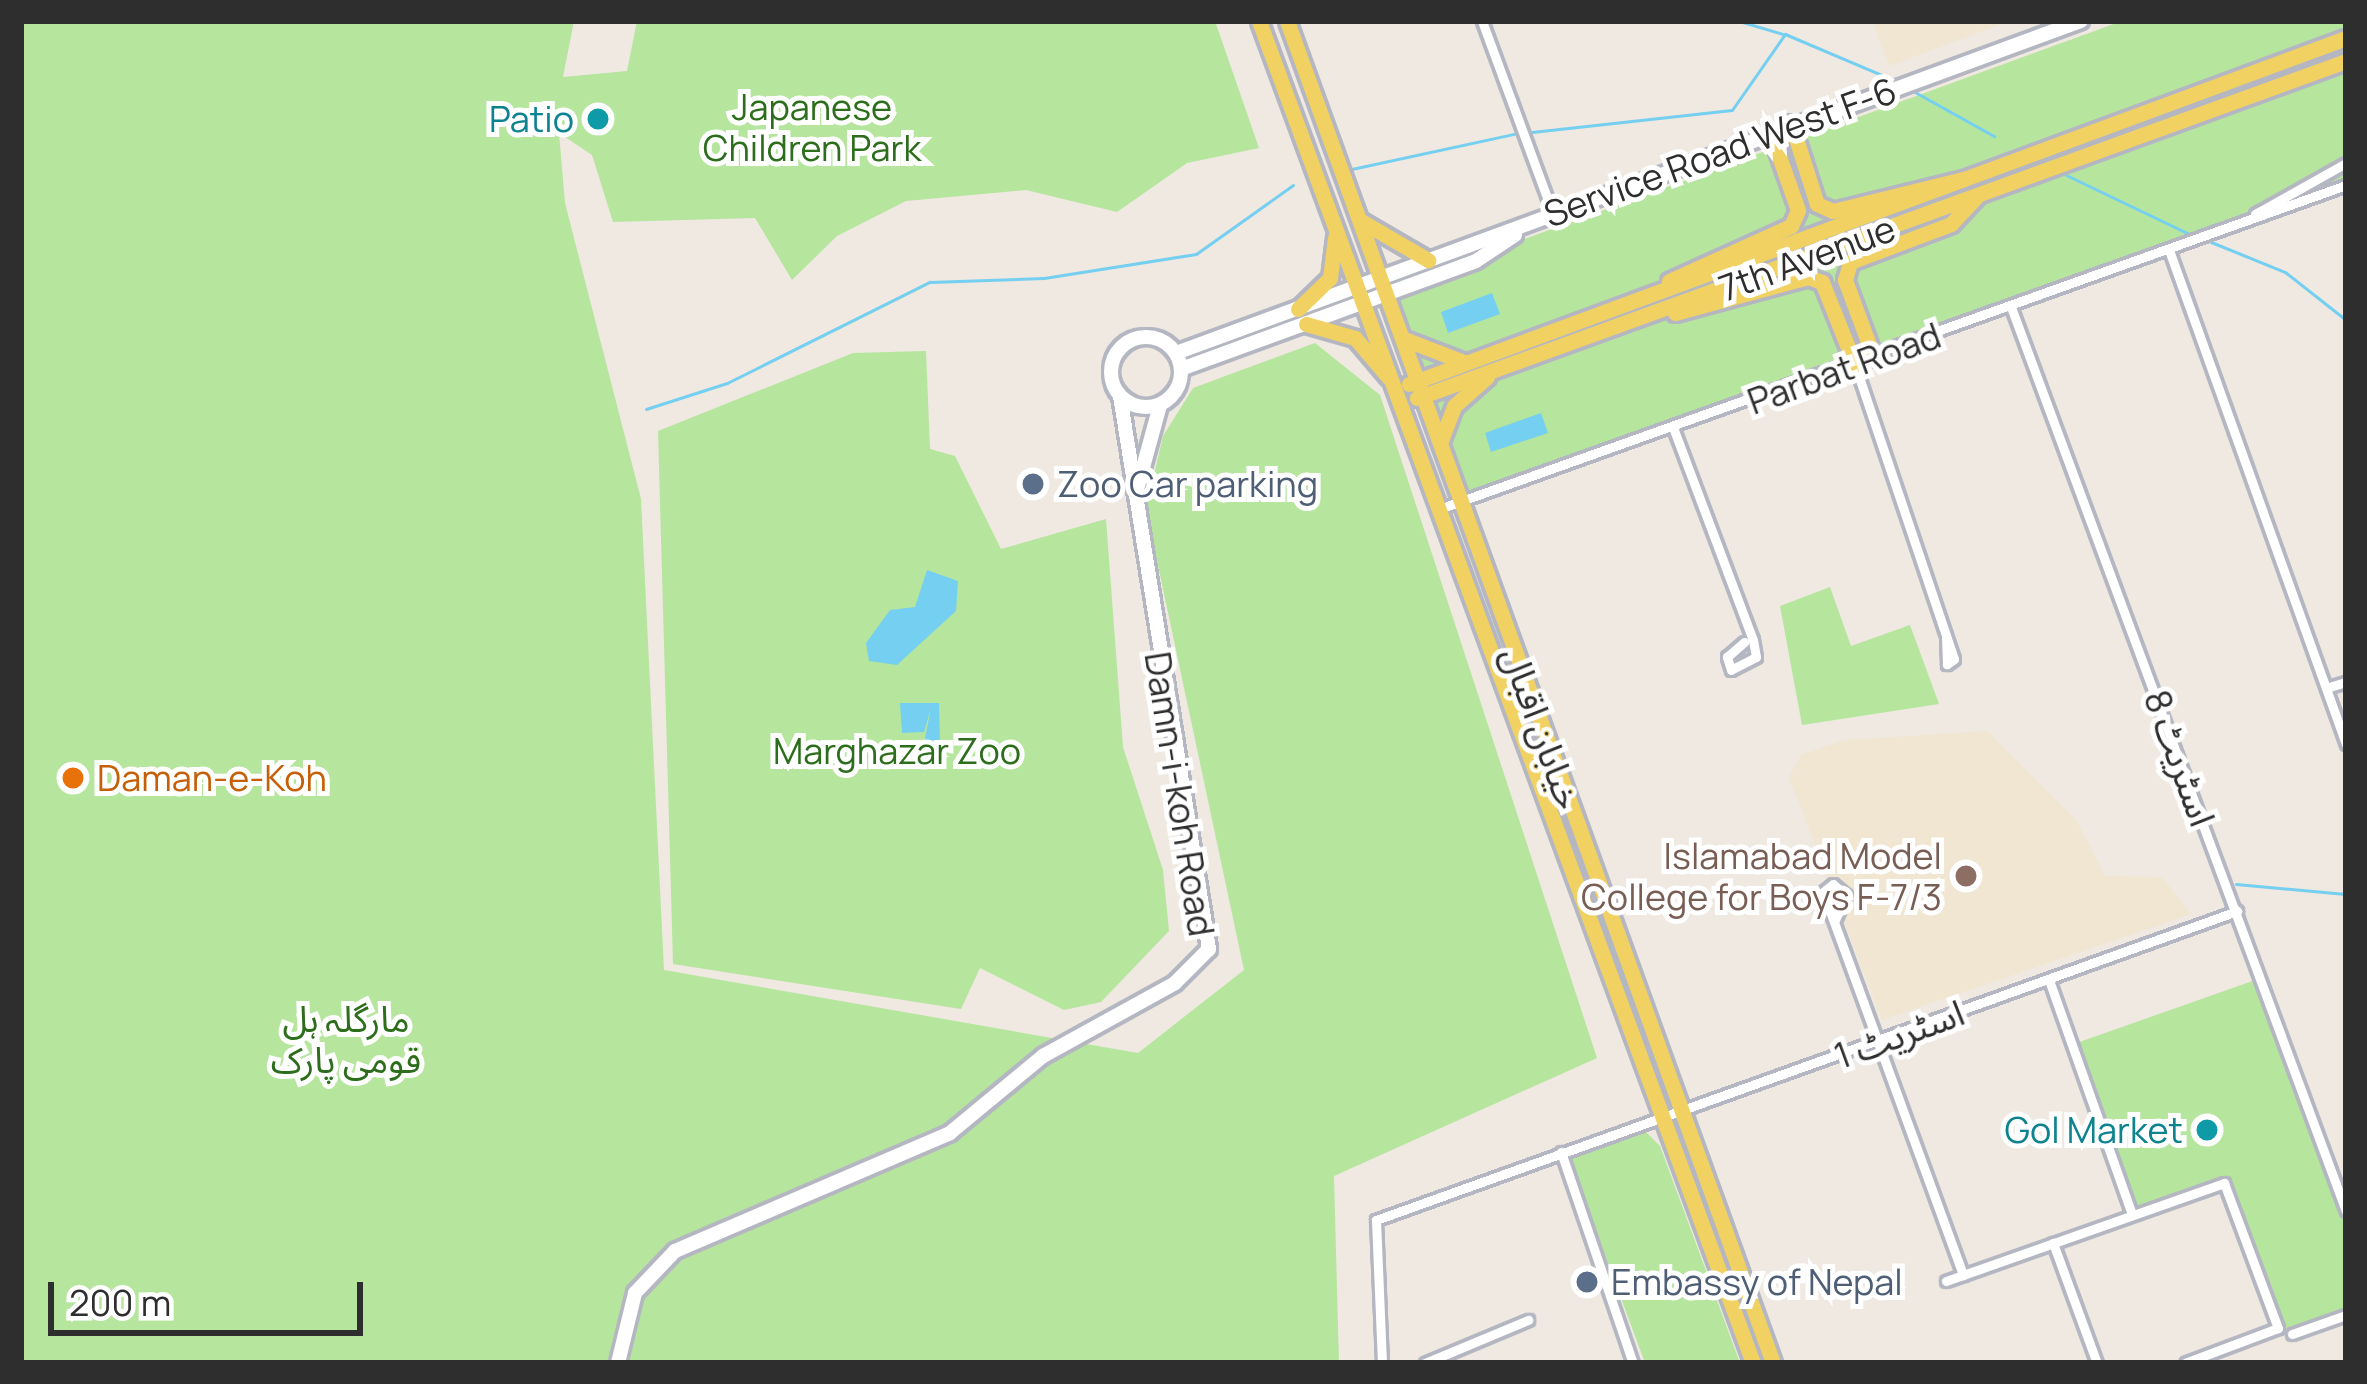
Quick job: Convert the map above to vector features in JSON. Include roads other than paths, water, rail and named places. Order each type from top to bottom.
[{"type":"main road","name":"خیابان اقبال","points":[[1259,21],[1401,396],[1753,1363]]},
{"type":"main road","name":"خیابان اقبال","points":[[1287,21],[1772,1363]]},
{"type":"main road","name":"Service Road West F-6","points":[[1359,284],[2081,21]]},
{"type":"main road","name":"7th Avenue","points":[[1419,389],[1493,371],[1651,316],[2346,38]]},
{"type":"main road","name":"7th Avenue","points":[[1401,396],[1471,363],[1642,299],[2346,61]]},
{"type":"main road","points":[[1791,123],[1817,204],[1833,211],[1976,186]]},
{"type":"main road","points":[[1642,299],[1791,226],[1798,210],[1770,131]]},
{"type":"main road","points":[[1874,358],[1844,280],[1850,262],[1951,224],[1976,186]]},
{"type":"main road","points":[[1354,214],[1428,260]]},
{"type":"main road","points":[[1160,405],[1120,396],[1110,369],[1123,345],[1145,337],[1176,353],[1302,316],[1366,303],[1553,214]]},
{"type":"main road","points":[[1302,316],[1330,278],[1335,227]]},
{"type":"main road","points":[[1651,316],[1808,277],[1822,282],[1856,365]]},
{"type":"main road","points":[[1134,502],[1160,405],[1181,369],[1302,316],[1359,284]]},
{"type":"main road","points":[[1302,316],[1355,338],[1401,396]]},
{"type":"main road","points":[[1402,338],[1433,358],[1471,363]]},
{"type":"main road","points":[[1176,353],[1181,369]]},
{"type":"main road","points":[[1440,443],[1454,406],[1493,371]]},
{"type":"main road","name":"Damn-i-koh Road","points":[[618,1363],[635,1293],[675,1251],[950,1133],[1043,1056],[1175,983],[1209,949],[1120,396]]},
{"type":"street","points":[[1482,21],[1553,214]]},
{"type":"street","name":"Parbat Road","points":[[2246,221],[2295,182],[2346,163]]},
{"type":"street","name":"Parbat Road","points":[[1439,509],[1856,365],[2346,185]]},
{"type":"street","points":[[2169,250],[2346,745]]},
{"type":"street","name":"اسٹریٹ 8","points":[[2011,307],[2346,1210]]},
{"type":"street","points":[[1856,365],[1947,664],[1946,635]]},
{"type":"street","points":[[1674,430],[1753,640],[1756,657],[1730,670],[1727,657],[1744,642]]},
{"type":"street","points":[[2326,688],[2346,682]]},
{"type":"street","points":[[1835,920],[1846,896],[1833,884],[1823,892],[1883,1040],[1963,1275]]},
{"type":"street","name":"اسٹریٹ 1","points":[[1382,1363],[1376,1220],[2236,910]]},
{"type":"street","points":[[2049,980],[2132,1216]]},
{"type":"street","points":[[1561,1152],[1633,1363]]},
{"type":"street","points":[[1946,1281],[2224,1184],[2278,1328],[2186,1363]]},
{"type":"street","points":[[2053,1244],[2097,1363]]},
{"type":"street","points":[[2292,1334],[2346,1315]]},
{"type":"street","points":[[1425,1363],[1528,1320]]},
{"type":"street","points":[[2222,1349],[2228,1363]]},
{"type":"water","points":[[1492,293],[1500,314],[1448,333],[1441,312]]},
{"type":"water","points":[[1541,413],[1548,433],[1491,452],[1485,433]]},
{"type":"water","points":[[927,570],[958,581],[956,611],[897,665],[869,661],[866,643],[890,610],[915,607]]},
{"type":"water","points":[[900,703],[939,703],[940,746],[924,743],[931,708],[924,732],[902,733]]},
{"type":"waterway","points":[[1739,21],[1783,34]]},
{"type":"waterway","points":[[1532,132],[1732,110],[1785,34],[1891,79]]},
{"type":"waterway","points":[[1913,91],[1994,136]]},
{"type":"waterway","points":[[1347,170],[1514,134]]},
{"type":"waterway","points":[[2066,175],[2189,234]]},
{"type":"waterway","points":[[646,409],[727,383],[930,282],[1044,278],[1196,254],[1293,185]]},
{"type":"waterway","points":[[2211,242],[2285,272],[2346,320]]},
{"type":"waterway","points":[[2236,884],[2346,894]]},
{"type":"place","name":"Patio","points":[[598,119]]},
{"type":"place","name":"Zoo Car parking","points":[[1033,484]]},
{"type":"place","name":"Daman-e-Koh","points":[[73,778]]},
{"type":"place","name":"Islamabad Model College for Boys F-7/3","points":[[1966,876]]},
{"type":"place","name":"Gol Market","points":[[2207,1130]]},
{"type":"place","name":"Embassy of Nepal","points":[[1587,1282]]},
{"type":"park label","name":"Japanese Children Park","points":[[812,126]]},
{"type":"park label","name":"Marghazar Zoo","points":[[897,751]]},
{"type":"park label","name":"مارگلہ ہل قومی پارک","points":[[346,1038]]}]
